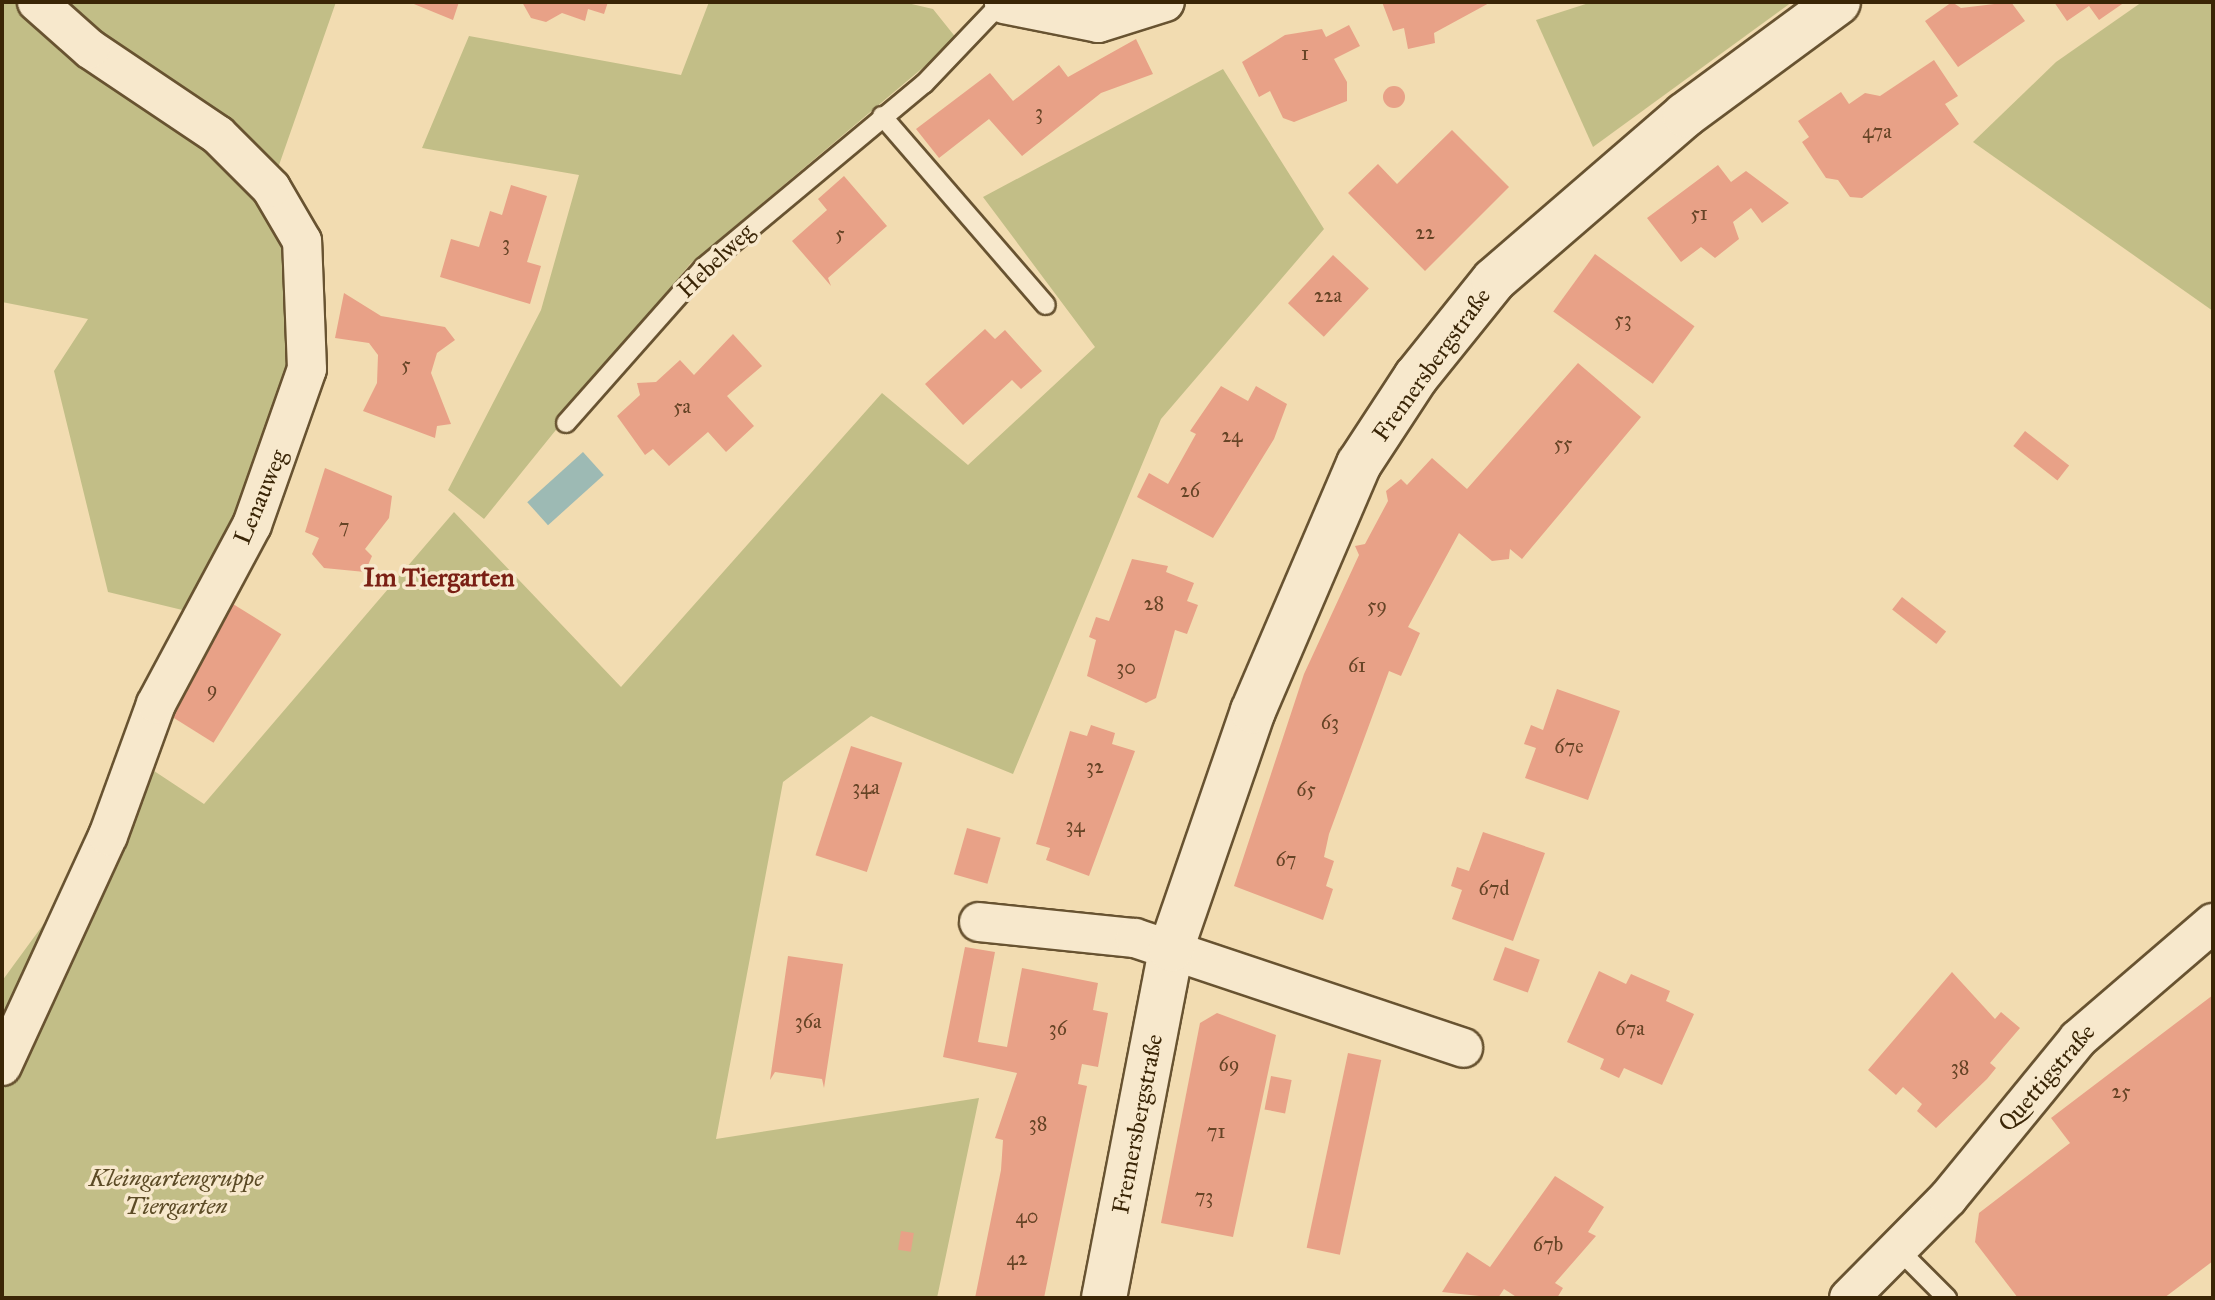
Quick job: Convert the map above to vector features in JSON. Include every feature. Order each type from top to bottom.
[{"type":"main road","name":"Fremersbergstraße","points":[[1104,1298],[1171,949],[1265,682],[1359,464],[1416,377],[1494,280],[1600,184],[1838,2]]},
{"type":"street","name":"Lenauweg","points":[[2,1066],[108,836],[156,704],[252,525],[307,369],[302,241],[271,188],[218,135],[90,49],[37,2]]},
{"type":"street","name":"Hebelweg","points":[[1003,3],[1098,23],[1165,2]]},
{"type":"street","points":[[979,922],[1135,938],[1463,1048]]},
{"type":"street","name":"Quettigstraße","points":[[1849,1298],[1899,1250],[2078,1039],[2213,923]]},
{"type":"lane","name":"Hebelweg","points":[[566,423],[704,267],[882,116],[1003,3]]},
{"type":"lane","points":[[882,116],[1046,305]]},
{"type":"lane","points":[[1899,1250],[1947,1298]]},
{"type":"green space","points":[[2,2],[336,2],[271,188],[302,241],[307,369],[203,615],[108,592],[54,371],[88,319],[2,302]]},
{"type":"green space","points":[[709,2],[903,2],[933,9],[957,39],[690,264],[484,519],[448,490],[541,310],[579,175],[422,148],[469,36],[681,75]]},
{"type":"green space","points":[[1592,2],[1792,2],[1593,147],[1536,20]]},
{"type":"green space","points":[[2142,2],[2213,2],[2213,311],[1973,142],[2056,62]]},
{"type":"green space","name":"Kleingartengruppe Tiergarten","points":[[1223,69],[1324,229],[1161,419],[1013,774],[871,716],[783,782],[716,1139],[979,1098],[937,1298],[2,1298],[2,981],[108,836],[136,759],[204,804],[454,512],[621,687],[882,393],[968,465],[1095,347],[983,197]]},
{"type":"water","points":[[583,452],[604,475],[548,525],[527,502]]},
{"type":"building","points":[[409,2],[459,2],[453,20]]},
{"type":"building","points":[[522,2],[608,2],[604,14],[588,9],[585,21],[562,13],[546,22],[531,18]]},
{"type":"building","points":[[1382,2],[1491,2],[1434,33],[1435,43],[1408,49],[1404,28],[1393,31]]},
{"type":"building","points":[[1952,2],[1961,8],[2011,2],[2025,21],[1958,67],[1925,21]]},
{"type":"building","points":[[2054,2],[2125,2],[2099,20],[2089,6],[2067,21]]},
{"type":"building","points":[[1349,25],[1360,46],[1334,59],[1347,82],[1347,101],[1294,122],[1283,118],[1270,91],[1259,97],[1242,62],[1285,35],[1322,29],[1326,37]]},
{"type":"building","points":[[1136,39],[1153,74],[1101,93],[1022,156],[989,119],[939,158],[916,129],[990,73],[1013,101],[1059,65],[1068,77]]},
{"type":"building","points":[[1934,60],[1958,96],[1945,104],[1959,124],[1862,198],[1850,197],[1838,180],[1826,178],[1802,142],[1809,137],[1798,121],[1841,92],[1849,104],[1865,93],[1880,96]]},
{"type":"building","points":[[1394,86],[1402,89],[1405,97],[1402,105],[1394,108],[1386,105],[1383,97],[1386,89]]},
{"type":"building","points":[[1452,130],[1509,187],[1425,271],[1348,193],[1378,164],[1397,184]]},
{"type":"building","points":[[1718,165],[1731,182],[1746,171],[1789,203],[1762,223],[1751,208],[1733,222],[1739,239],[1715,258],[1701,247],[1681,262],[1647,218]]},
{"type":"building","points":[[844,176],[887,226],[828,278],[831,286],[792,241],[827,210],[818,199]]},
{"type":"building","points":[[511,185],[547,196],[527,262],[541,266],[530,304],[440,277],[451,239],[479,247],[490,211],[502,215]]},
{"type":"building","points":[[1595,254],[1695,326],[1653,384],[1553,311]]},
{"type":"building","points":[[1333,255],[1369,288],[1324,337],[1288,303]]},
{"type":"building","points":[[344,293],[381,316],[445,327],[455,340],[437,353],[431,373],[451,424],[437,426],[435,438],[363,411],[377,383],[378,355],[369,343],[335,338]]},
{"type":"building","points":[[985,329],[995,339],[1005,330],[1042,371],[1021,389],[1012,380],[963,425],[925,384]]},
{"type":"building","points":[[733,334],[762,366],[727,396],[754,426],[726,452],[708,432],[669,466],[653,449],[645,455],[617,416],[640,395],[637,383],[656,382],[680,360],[694,375]]},
{"type":"building","points":[[1578,363],[1641,417],[1522,559],[1510,549],[1509,559],[1492,561],[1459,533],[1408,627],[1420,633],[1401,676],[1389,671],[1329,834],[1324,857],[1334,861],[1326,886],[1333,889],[1323,920],[1234,886],[1304,674],[1359,555],[1355,546],[1365,544],[1388,501],[1386,491],[1401,479],[1407,485],[1432,458],[1467,489]]},
{"type":"building","points":[[1221,386],[1248,401],[1256,386],[1287,404],[1274,439],[1213,538],[1137,497],[1149,473],[1168,484],[1196,434],[1190,431]]},
{"type":"building","points":[[2025,431],[2069,465],[2057,480],[2013,446]]},
{"type":"building","points":[[325,468],[392,496],[389,518],[365,549],[372,556],[365,572],[324,568],[312,554],[319,538],[305,532]]},
{"type":"building","points":[[1132,559],[1168,566],[1166,572],[1194,583],[1187,601],[1198,605],[1187,634],[1175,630],[1156,698],[1146,703],[1087,676],[1096,640],[1089,637],[1096,617],[1109,621]]},
{"type":"building","points":[[1902,597],[1946,631],[1936,644],[1892,610]]},
{"type":"building","points":[[233,604],[281,634],[214,743],[165,713]]},
{"type":"building","points":[[1557,689],[1620,711],[1588,800],[1525,778],[1536,748],[1524,744],[1531,725],[1543,730]]},
{"type":"building","points":[[1091,725],[1115,733],[1112,744],[1135,751],[1089,876],[1046,860],[1050,848],[1036,844],[1070,731],[1087,736]]},
{"type":"building","points":[[851,746],[902,763],[867,872],[815,855]]},
{"type":"building","points":[[967,828],[1001,838],[987,884],[954,874]]},
{"type":"building","points":[[1483,832],[1545,853],[1513,941],[1452,919],[1462,890],[1451,886],[1457,867],[1469,871]]},
{"type":"building","points":[[965,947],[995,952],[978,1042],[1007,1047],[1022,968],[1098,983],[1093,1010],[1108,1013],[1098,1067],[1082,1064],[1078,1084],[1087,1086],[1044,1298],[975,1298],[1001,1170],[1003,1140],[995,1138],[1017,1073],[943,1057]]},
{"type":"building","points":[[1505,947],[1540,960],[1528,993],[1493,980]]},
{"type":"building","points":[[788,956],[843,964],[824,1088],[822,1079],[775,1072],[770,1080]]},
{"type":"building","points":[[1599,971],[1626,984],[1631,974],[1670,991],[1666,1001],[1694,1014],[1662,1085],[1624,1068],[1619,1078],[1600,1069],[1604,1059],[1567,1042]]},
{"type":"building","points":[[1952,972],[1995,1019],[2001,1012],[2020,1028],[1990,1063],[1996,1068],[1987,1079],[1936,1128],[1917,1111],[1922,1104],[1903,1087],[1896,1095],[1868,1070]]},
{"type":"building","points":[[2213,995],[2213,1261],[2164,1298],[2018,1298],[1975,1242],[1979,1213],[2070,1143],[2051,1118]]},
{"type":"building","points":[[1217,1013],[1276,1035],[1233,1237],[1161,1223],[1200,1023]]},
{"type":"building","points":[[1348,1053],[1381,1060],[1340,1255],[1307,1248]]},
{"type":"building","points":[[1271,1076],[1292,1080],[1285,1113],[1265,1109]]},
{"type":"building","points":[[1555,1176],[1604,1207],[1588,1232],[1596,1236],[1555,1283],[1563,1288],[1557,1298],[1518,1298],[1504,1289],[1498,1298],[1442,1292],[1467,1252],[1490,1267]]},
{"type":"building","points":[[901,1231],[914,1233],[911,1252],[898,1250]]},
{"type":"district","name":"Im Tiergarten","points":[[439,578]]}]
